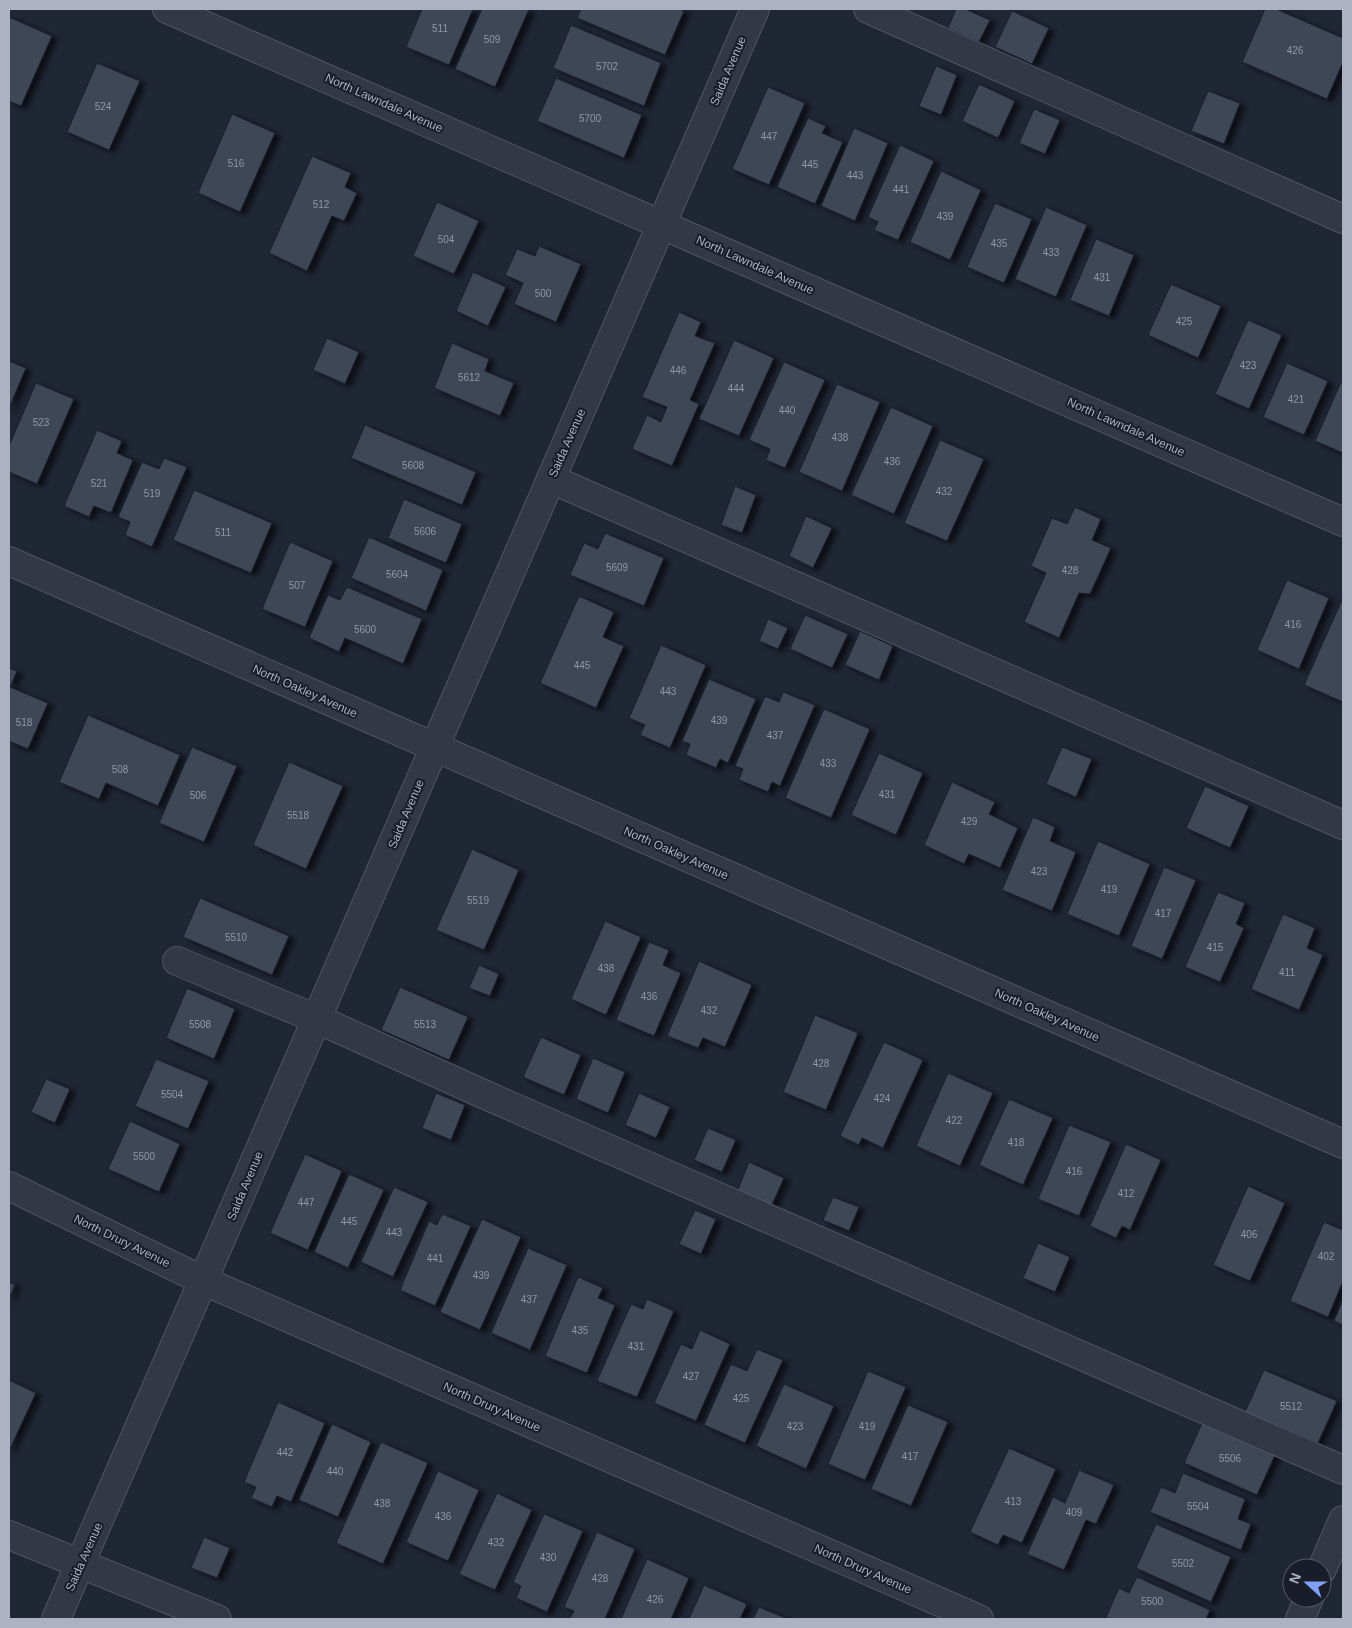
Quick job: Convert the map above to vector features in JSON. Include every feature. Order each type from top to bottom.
[{"type":"street","name":"North Lawndale Avenue","points":[[167,9],[1343,522]]},
{"type":"street","name":"Saida Avenue","points":[[56,1619],[755,9]]},
{"type":"street","points":[[868,9],[1343,219]]},
{"type":"street","points":[[551,479],[1343,825]]},
{"type":"street","name":"North Oakley Avenue","points":[[9,561],[1343,1144]]},
{"type":"street","points":[[177,961],[318,1019],[490,1098],[1343,1470]]},
{"type":"street","name":"North Drury Avenue","points":[[9,1186],[204,1281],[979,1619]]},
{"type":"street","points":[[1327,1558],[1343,1520]]},
{"type":"street","points":[[9,1535],[217,1619]]},
{"type":"building","points":[[422,9],[473,9],[449,65],[406,47]]},
{"type":"building","points":[[482,9],[529,9],[495,87],[455,69]]},
{"type":"building","points":[[581,9],[680,9],[684,11],[665,55],[577,18]]},
{"type":"building","points":[[956,9],[965,9],[990,20],[979,42],[948,28]]},
{"type":"building","points":[[1265,9],[1276,9],[1343,38],[1343,62],[1327,99],[1242,62]]},
{"type":"building","points":[[1012,11],[1049,28],[1032,64],[995,47]]},
{"type":"building","points":[[9,17],[52,36],[21,106],[9,101]]},
{"type":"building","points":[[571,25],[661,63],[644,106],[553,68]]},
{"type":"building","points":[[97,63],[140,81],[109,150],[67,132]]},
{"type":"building","points":[[936,66],[957,75],[941,115],[919,106]]},
{"type":"building","points":[[556,78],[642,115],[624,158],[537,121]]},
{"type":"building","points":[[979,84],[1015,101],[998,138],[962,121]]},
{"type":"building","points":[[768,87],[805,103],[769,185],[732,169]]},
{"type":"building","points":[[1208,91],[1240,103],[1224,144],[1191,131]]},
{"type":"building","points":[[1034,109],[1060,120],[1045,154],[1019,143]]},
{"type":"building","points":[[232,114],[275,133],[240,212],[198,193]]},
{"type":"building","points":[[808,118],[826,126],[822,133],[843,142],[815,204],[777,187]]},
{"type":"building","points":[[854,128],[888,143],[855,221],[821,206]]},
{"type":"building","points":[[900,145],[934,161],[898,240],[874,230],[878,222],[868,217]]},
{"type":"building","points":[[312,156],[351,173],[345,187],[357,193],[344,221],[332,216],[307,271],[269,253]]},
{"type":"building","points":[[941,171],[981,190],[950,260],[910,242]]},
{"type":"building","points":[[437,202],[479,221],[454,274],[413,256]]},
{"type":"building","points":[[995,203],[1032,219],[1004,283],[967,267]]},
{"type":"building","points":[[1046,207],[1087,225],[1056,297],[1015,279]]},
{"type":"building","points":[[1096,239],[1134,255],[1109,316],[1070,300]]},
{"type":"building","points":[[539,246],[581,264],[556,322],[514,304],[523,283],[505,275],[517,249],[535,256]]},
{"type":"building","points":[[473,272],[506,287],[488,326],[456,311]]},
{"type":"building","points":[[1171,284],[1221,306],[1198,358],[1148,335]]},
{"type":"building","points":[[679,312],[701,322],[695,336],[715,343],[690,400],[699,404],[672,466],[632,449],[647,415],[661,422],[667,407],[642,397]]},
{"type":"building","points":[[1248,320],[1282,335],[1249,409],[1215,394]]},
{"type":"building","points":[[327,338],[359,352],[345,384],[313,370]]},
{"type":"building","points":[[734,340],[774,358],[739,436],[699,419]]},
{"type":"building","points":[[452,343],[489,359],[485,371],[514,383],[500,416],[434,388]]},
{"type":"building","points":[[9,361],[26,368],[9,408]]},
{"type":"building","points":[[784,362],[825,380],[785,468],[766,460],[770,449],[749,440]]},
{"type":"building","points":[[1287,363],[1328,381],[1304,435],[1263,417]]},
{"type":"building","points":[[1341,382],[1343,382],[1343,453],[1315,441]]},
{"type":"building","points":[[36,383],[74,399],[37,484],[9,472],[9,446]]},
{"type":"building","points":[[837,384],[880,402],[842,491],[799,472]]},
{"type":"building","points":[[891,407],[933,426],[894,514],[851,495]]},
{"type":"building","points":[[365,425],[476,472],[462,505],[351,458]]},
{"type":"building","points":[[97,430],[122,441],[117,453],[133,460],[111,513],[94,506],[89,517],[64,506]]},
{"type":"building","points":[[940,440],[984,459],[947,541],[904,523]]},
{"type":"building","points":[[164,458],[187,467],[152,547],[125,535],[130,522],[118,517],[142,462],[159,469]]},
{"type":"building","points":[[735,486],[756,495],[742,533],[721,525]]},
{"type":"building","points":[[194,490],[272,523],[251,573],[173,540]]},
{"type":"building","points":[[404,499],[462,524],[446,563],[388,538]]},
{"type":"building","points":[[1075,507],[1101,519],[1092,540],[1111,548],[1090,594],[1079,593],[1059,638],[1024,622],[1046,573],[1031,566],[1052,518],[1067,524]]},
{"type":"building","points":[[806,516],[832,528],[813,568],[789,556]]},
{"type":"building","points":[[605,533],[664,558],[644,606],[570,575],[584,543],[598,549]]},
{"type":"building","points":[[369,537],[443,570],[426,611],[351,578]]},
{"type":"building","points":[[290,542],[333,561],[305,627],[262,609]]},
{"type":"building","points":[[1287,580],[1329,598],[1299,669],[1257,650]]},
{"type":"building","points":[[347,587],[422,619],[403,664],[345,638],[339,652],[309,638],[328,595],[340,600]]},
{"type":"building","points":[[579,596],[614,612],[603,637],[624,646],[596,708],[540,683]]},
{"type":"building","points":[[1343,601],[1343,702],[1304,685]]},
{"type":"building","points":[[805,615],[848,634],[832,668],[790,649]]},
{"type":"building","points":[[768,619],[788,628],[778,649],[759,641]]},
{"type":"building","points":[[860,631],[893,646],[879,680],[845,665]]},
{"type":"building","points":[[661,645],[706,665],[670,748],[640,735],[645,725],[629,718]]},
{"type":"building","points":[[9,668],[17,671],[10,687],[48,703],[28,749],[9,741]]},
{"type":"building","points":[[709,679],[756,699],[728,763],[720,759],[716,768],[686,755],[690,744],[682,741]]},
{"type":"building","points":[[783,692],[815,705],[780,786],[772,782],[768,792],[739,780],[743,769],[735,766],[765,696],[779,702]]},
{"type":"building","points":[[824,709],[870,729],[831,818],[785,798]]},
{"type":"building","points":[[88,715],[180,755],[158,806],[106,783],[99,799],[59,782]]},
{"type":"building","points":[[192,747],[237,766],[204,842],[159,823]]},
{"type":"building","points":[[1062,747],[1092,759],[1076,797],[1046,784]]},
{"type":"building","points":[[879,753],[923,773],[896,835],[851,815]]},
{"type":"building","points":[[289,762],[343,786],[306,869],[253,845]]},
{"type":"building","points":[[952,782],[995,802],[989,814],[1018,828],[1000,868],[969,854],[964,864],[924,845]]},
{"type":"building","points":[[1205,786],[1249,806],[1230,848],[1186,828]]},
{"type":"building","points":[[1033,817],[1055,827],[1050,841],[1076,852],[1052,911],[1002,890]]},
{"type":"building","points":[[1098,841],[1150,864],[1119,936],[1067,914]]},
{"type":"building","points":[[472,849],[519,870],[484,950],[436,930]]},
{"type":"building","points":[[1164,867],[1196,880],[1162,959],[1131,946]]},
{"type":"building","points":[[1218,892],[1245,903],[1236,924],[1244,928],[1220,982],[1185,967]]},
{"type":"building","points":[[200,898],[289,936],[272,975],[183,937]]},
{"type":"building","points":[[1283,914],[1315,928],[1307,948],[1323,955],[1299,1010],[1251,989]]},
{"type":"building","points":[[605,921],[641,937],[606,1015],[571,999]]},
{"type":"building","points":[[649,942],[669,950],[663,965],[681,973],[654,1036],[616,1020]]},
{"type":"building","points":[[699,961],[752,985],[725,1047],[703,1038],[698,1048],[667,1036]]},
{"type":"building","points":[[479,965],[499,974],[490,996],[469,988]]},
{"type":"building","points":[[400,987],[468,1017],[449,1060],[381,1030]]},
{"type":"building","points":[[187,988],[235,1009],[214,1059],[166,1038]]},
{"type":"building","points":[[815,1015],[858,1033],[826,1110],[783,1092]]},
{"type":"building","points":[[541,1037],[581,1055],[564,1095],[523,1077]]},
{"type":"building","points":[[884,1042],[923,1060],[883,1148],[862,1138],[859,1145],[840,1136]]},
{"type":"building","points":[[593,1058],[625,1072],[608,1113],[576,1099]]},
{"type":"building","points":[[156,1059],[209,1081],[188,1129],[135,1106]]},
{"type":"building","points":[[948,1073],[993,1093],[960,1166],[916,1146]]},
{"type":"building","points":[[46,1079],[70,1089],[55,1123],[31,1112]]},
{"type":"building","points":[[436,1093],[465,1105],[451,1140],[422,1128]]},
{"type":"building","points":[[639,1093],[670,1107],[656,1138],[625,1125]]},
{"type":"building","points":[[1009,1099],[1053,1118],[1023,1185],[979,1165]]},
{"type":"building","points":[[130,1121],[180,1144],[159,1192],[108,1169]]},
{"type":"building","points":[[1069,1125],[1111,1142],[1079,1216],[1038,1199]]},
{"type":"building","points":[[708,1128],[736,1140],[722,1172],[694,1160]]},
{"type":"building","points":[[1126,1144],[1161,1160],[1130,1230],[1122,1226],[1116,1238],[1090,1226]]},
{"type":"building","points":[[305,1154],[342,1171],[308,1250],[270,1233]]},
{"type":"building","points":[[749,1162],[784,1178],[771,1207],[737,1192]]},
{"type":"building","points":[[349,1174],[384,1190],[348,1268],[314,1252]]},
{"type":"building","points":[[1248,1186],[1285,1203],[1250,1281],[1213,1265]]},
{"type":"building","points":[[394,1187],[428,1202],[393,1277],[361,1262]]},
{"type":"building","points":[[833,1197],[859,1207],[849,1231],[823,1220]]},
{"type":"building","points":[[695,1210],[716,1219],[701,1254],[679,1244]]},
{"type":"building","points":[[442,1214],[471,1226],[435,1306],[400,1290],[429,1221],[437,1225]]},
{"type":"building","points":[[482,1219],[521,1237],[480,1330],[440,1312]]},
{"type":"building","points":[[1324,1222],[1343,1230],[1343,1281],[1328,1317],[1290,1301]]},
{"type":"building","points":[[1038,1243],[1070,1257],[1055,1292],[1023,1278]]},
{"type":"building","points":[[528,1248],[567,1265],[530,1350],[491,1333]]},
{"type":"building","points":[[578,1277],[603,1288],[598,1298],[615,1305],[587,1373],[545,1356]]},
{"type":"building","points":[[9,1282],[15,1285],[9,1299]]},
{"type":"building","points":[[647,1299],[674,1311],[637,1397],[597,1381],[631,1304],[643,1309]]},
{"type":"building","points":[[1343,1299],[1343,1325],[1334,1321]]},
{"type":"building","points":[[700,1330],[730,1344],[696,1421],[654,1403],[681,1344],[692,1349]]},
{"type":"building","points":[[757,1349],[783,1360],[745,1443],[704,1425],[731,1364],[747,1371]]},
{"type":"building","points":[[1264,1370],[1337,1401],[1318,1443],[1245,1412]]},
{"type":"building","points":[[868,1371],[906,1387],[865,1480],[828,1464]]},
{"type":"building","points":[[9,1380],[36,1393],[9,1451]]},
{"type":"building","points":[[784,1384],[834,1406],[806,1469],[756,1446]]},
{"type":"building","points":[[278,1402],[325,1423],[291,1502],[277,1496],[272,1507],[251,1498],[256,1487],[244,1482]]},
{"type":"building","points":[[908,1405],[948,1422],[911,1506],[871,1489]]},
{"type":"building","points":[[1203,1421],[1276,1453],[1257,1495],[1184,1463]]},
{"type":"building","points":[[332,1424],[371,1442],[338,1517],[299,1500]]},
{"type":"building","points":[[381,1442],[428,1463],[383,1564],[336,1543]]},
{"type":"building","points":[[1009,1448],[1056,1469],[1022,1543],[1003,1535],[998,1545],[970,1532]]},
{"type":"building","points":[[1079,1470],[1114,1485],[1096,1524],[1086,1520],[1064,1570],[1027,1554],[1053,1497],[1065,1503]]},
{"type":"building","points":[[438,1471],[479,1490],[448,1561],[406,1542]]},
{"type":"building","points":[[1183,1473],[1245,1499],[1238,1519],[1251,1524],[1241,1550],[1150,1512],[1161,1487],[1175,1493]]},
{"type":"building","points":[[497,1493],[532,1510],[495,1590],[459,1574]]},
{"type":"building","points":[[544,1514],[583,1531],[547,1612],[516,1598],[521,1586],[513,1582]]},
{"type":"building","points":[[1156,1524],[1231,1557],[1211,1602],[1136,1568]]},
{"type":"building","points":[[597,1532],[635,1549],[605,1619],[572,1619],[570,1618],[574,1611],[564,1607]]},
{"type":"building","points":[[204,1537],[230,1548],[217,1578],[191,1568]]},
{"type":"building","points":[[647,1559],[689,1578],[671,1619],[621,1619]]},
{"type":"building","points":[[1137,1577],[1210,1610],[1206,1619],[1110,1619],[1106,1617],[1119,1588],[1129,1593]]},
{"type":"building","points":[[704,1585],[747,1604],[740,1619],[689,1619]]},
{"type":"building","points":[[759,1607],[788,1619],[753,1619]]}]
